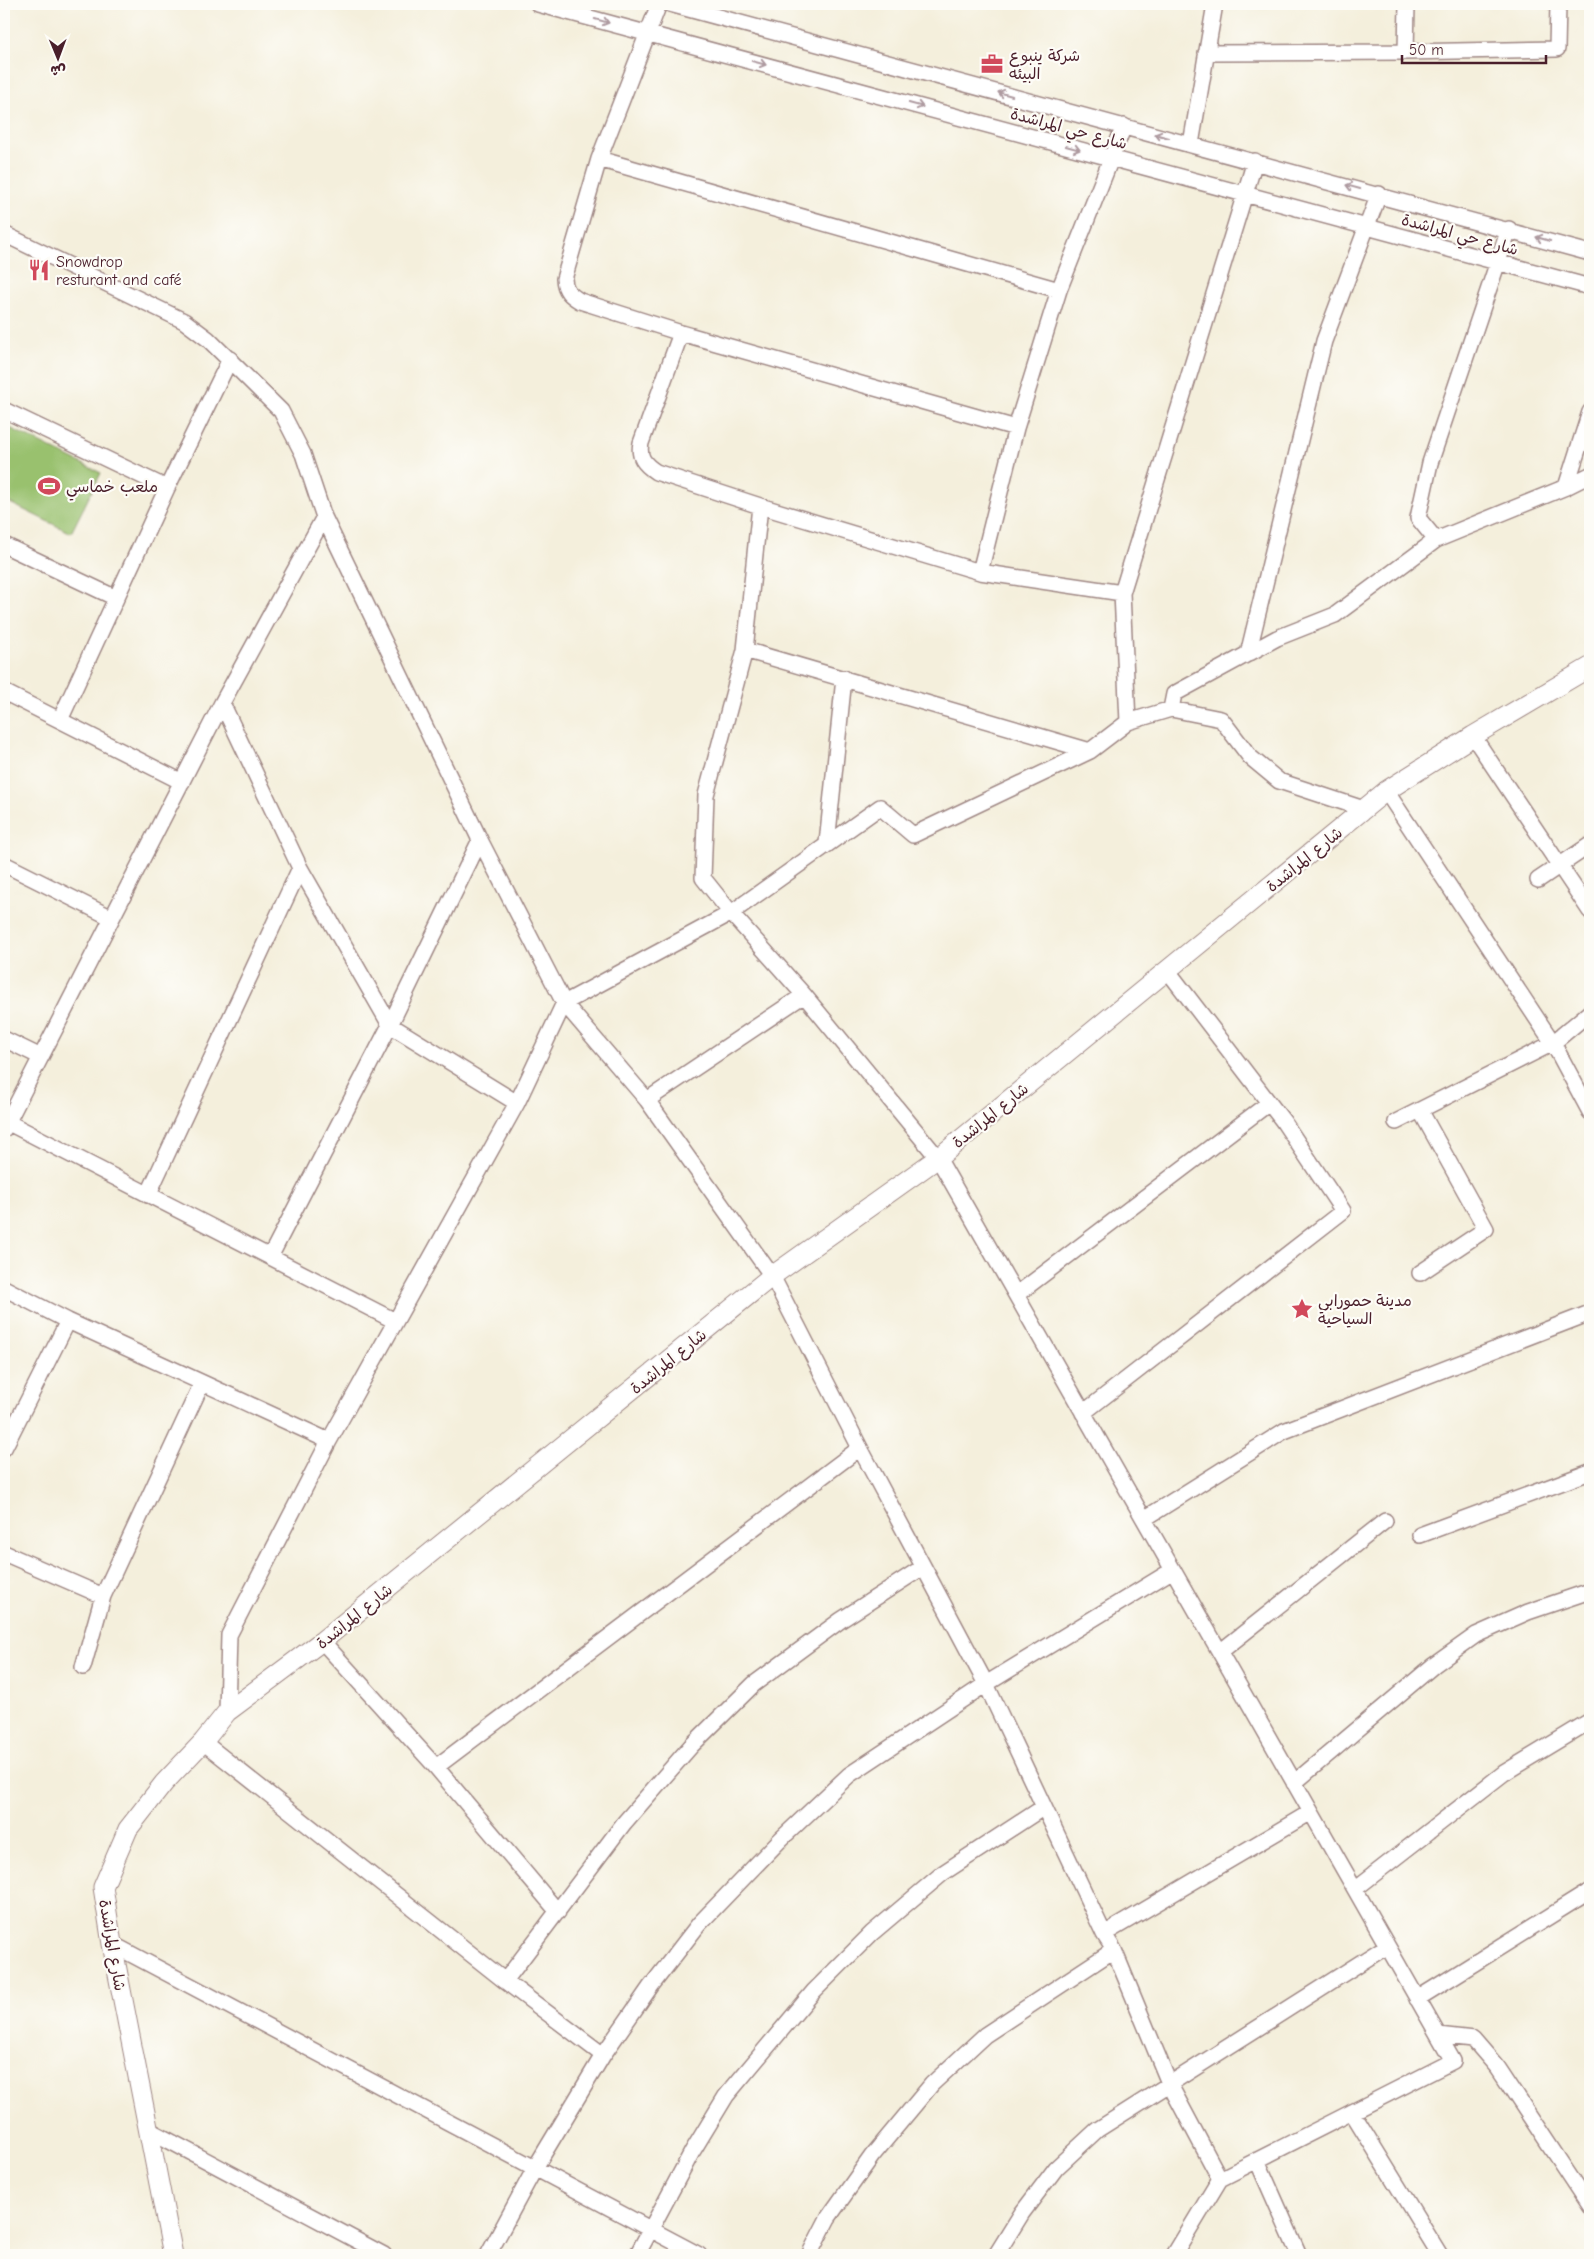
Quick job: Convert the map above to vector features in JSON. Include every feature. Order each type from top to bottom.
[{"type":"street","name":"شارع حي المراشدة","points":[[538,4],[1590,287]]},
{"type":"street","points":[[659,4],[599,159],[564,278],[565,287],[569,295],[580,301],[681,333],[1016,428]]},
{"type":"street","name":"شارع حي المراشدة","points":[[670,4],[1509,229],[1590,253]]},
{"type":"street","points":[[1191,144],[1215,4]]},
{"type":"street","points":[[1406,52],[1407,4]]},
{"type":"street","points":[[1206,53],[1557,49],[1558,4]]},
{"type":"street","points":[[980,572],[1016,428],[1059,290],[1124,126]]},
{"type":"street","points":[[599,159],[1059,290]]},
{"type":"street","points":[[1128,722],[1122,593],[1255,161]]},
{"type":"street","points":[[1248,654],[1324,341],[1379,194]]},
{"type":"street","points":[[1436,540],[1418,518],[1430,463],[1509,229]]},
{"type":"street","points":[[4,234],[184,321],[230,359],[282,412],[303,454],[324,517],[480,840],[564,1003],[646,1100],[772,1276],[860,1448],[986,1684],[1104,1934],[1114,1950],[1169,2083],[1220,2179]]},
{"type":"street","points":[[681,333],[641,443],[640,452],[642,460],[656,472],[760,506],[980,572],[1122,593]]},
{"type":"street","points":[[60,720],[167,488],[230,359]]},
{"type":"street","points":[[4,410],[167,488]]},
{"type":"street","points":[[1566,487],[1590,412]]},
{"type":"street","points":[[1171,709],[1174,694],[1277,638],[1335,615],[1436,540],[1566,487],[1590,475]]},
{"type":"street","points":[[760,506],[744,650],[706,795],[703,878],[730,913],[804,995],[938,1158],[1453,2061],[1220,2179],[1174,2255]]},
{"type":"street","points":[[324,517],[222,703],[5,1126],[148,1194],[395,1321]]},
{"type":"street","points":[[4,545],[116,598]]},
{"type":"street","points":[[744,650],[1090,751]]},
{"type":"street","name":"شارع المراشدة","points":[[173,2255],[112,1944],[103,1887],[128,1829],[164,1783],[203,1742],[227,1712],[322,1642],[772,1276],[938,1158],[1386,791],[1473,736],[1590,667]]},
{"type":"street","points":[[826,843],[844,678]]},
{"type":"street","points":[[4,692],[182,782]]},
{"type":"street","points":[[222,703],[300,868],[390,1025],[517,1103]]},
{"type":"street","points":[[227,1712],[229,1634],[329,1442],[517,1103],[564,1003],[730,913],[826,843],[880,807],[913,835],[1090,751],[1128,722],[1171,709],[1221,719],[1250,757],[1279,781],[1364,809]]},
{"type":"street","points":[[1473,736],[1590,911]]},
{"type":"street","points":[[1386,791],[1553,1043],[1590,1112]]},
{"type":"street","points":[[270,1257],[390,1025],[480,840]]},
{"type":"street","points":[[1538,880],[1590,845]]},
{"type":"street","points":[[4,864],[112,918]]},
{"type":"street","points":[[148,1194],[300,868]]},
{"type":"street","points":[[1084,1413],[1342,1211],[1269,1103],[1168,970]]},
{"type":"street","points":[[646,1100],[804,995]]},
{"type":"street","points":[[1396,1122],[1553,1043],[1590,1012]]},
{"type":"street","points":[[4,1038],[41,1057]]},
{"type":"street","points":[[1016,1295],[1269,1103]]},
{"type":"street","points":[[1420,1110],[1486,1229],[1420,1273]]},
{"type":"street","points":[[4,1288],[68,1321],[329,1442]]},
{"type":"street","points":[[1144,1519],[1284,1432],[1590,1313]]},
{"type":"street","points":[[4,1448],[68,1321]]},
{"type":"street","points":[[82,1667],[102,1596],[202,1383]]},
{"type":"street","points":[[436,1767],[860,1448]]},
{"type":"street","points":[[1420,1535],[1590,1472]]},
{"type":"street","points":[[1220,1652],[1385,1521]]},
{"type":"street","points":[[4,1553],[102,1596]]},
{"type":"street","points":[[505,1981],[624,1823],[691,1746],[754,1684],[841,1620],[923,1567]]},
{"type":"street","points":[[488,2255],[535,2168],[603,2055],[651,1986],[699,1924],[781,1839],[849,1775],[986,1684],[1173,1570]]},
{"type":"street","points":[[1294,1783],[1434,1665],[1476,1635],[1528,1612],[1590,1591]]},
{"type":"street","points":[[322,1642],[436,1767],[558,1912]]},
{"type":"street","points":[[1355,1889],[1504,1773],[1590,1720]]},
{"type":"street","points":[[203,1742],[505,1981],[603,2055]]},
{"type":"street","points":[[637,2255],[692,2152],[726,2096],[814,1991],[872,1933],[943,1873],[1044,1807]]},
{"type":"street","points":[[1104,1934],[1311,1812]]},
{"type":"street","points":[[1417,1999],[1590,1891]]},
{"type":"street","points":[[112,1944],[699,2255]]},
{"type":"street","points":[[996,2255],[1022,2213],[1056,2168],[1096,2130],[1387,1946]]},
{"type":"street","points":[[809,2255],[828,2218],[872,2156],[932,2084],[985,2035],[1114,1950]]},
{"type":"street","points":[[1438,2035],[1473,2039],[1498,2068],[1590,2207]]},
{"type":"street","points":[[1352,2112],[1440,2255]]},
{"type":"street","points":[[148,2130],[384,2255]]},
{"type":"street","points":[[1257,2160],[1299,2255]]},
{"type":"green space","name":"ملعب خماسي","points":[[4,425],[101,473],[71,533],[4,500]]},
{"type":"place","name":"شركة ينبوع البيئه","points":[[992,64]]},
{"type":"place","name":"Snowdrop resturant and café","points":[[39,270]]},
{"type":"place","name":"ملعب خماسي","points":[[49,486]]},
{"type":"place","name":"مدينة حمورابي السياحية","points":[[1302,1309]]}]
